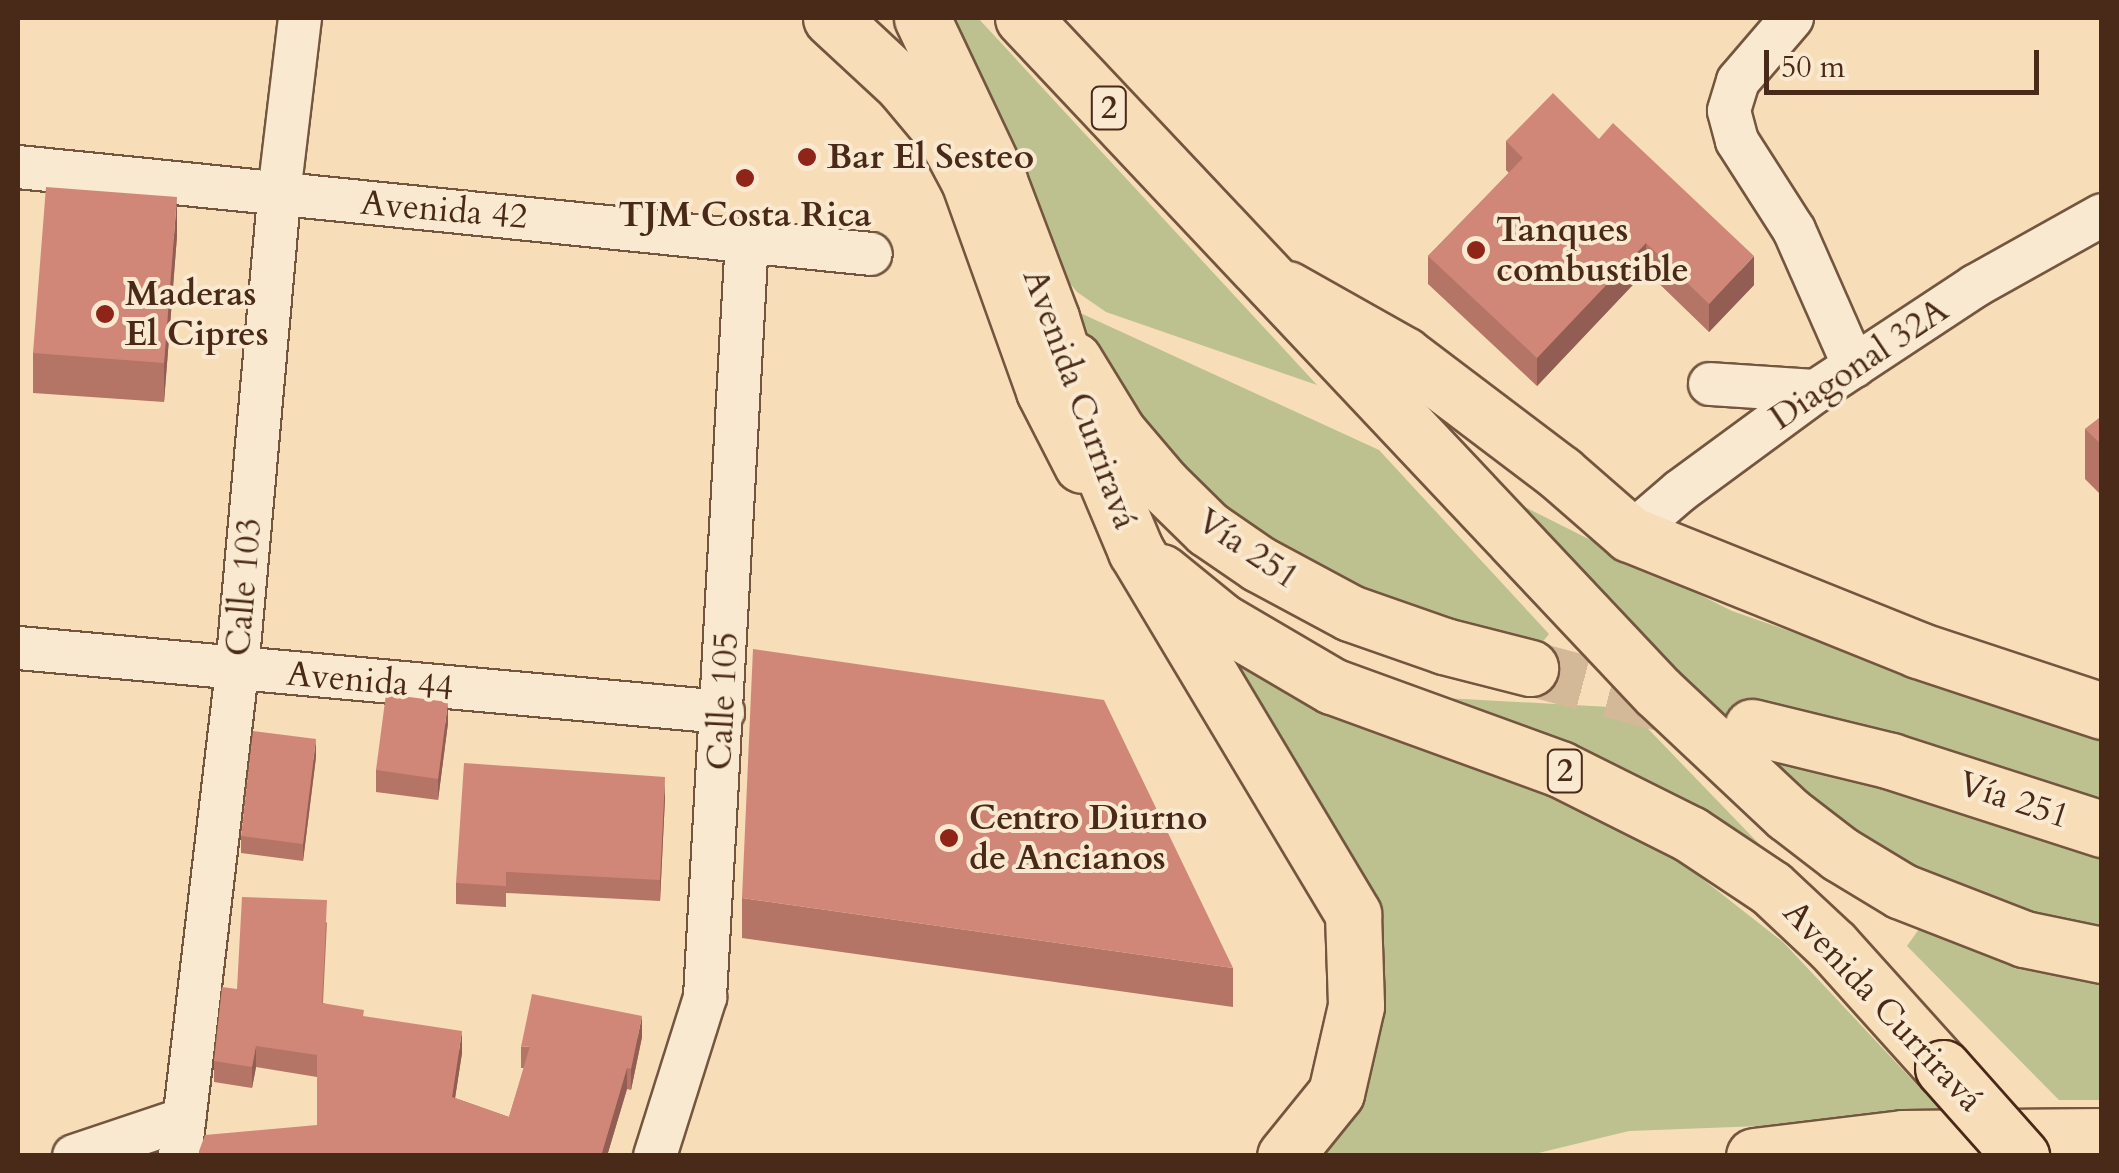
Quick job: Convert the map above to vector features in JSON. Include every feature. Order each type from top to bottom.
[{"type":"main road","points":[[831,18],[903,85],[944,134],[969,181],[1044,391],[1090,481],[1353,914],[1356,1006],[1336,1093],[1285,1156]]},
{"type":"main road","name":"Avenida Curriravá","points":[[922,18],[967,106],[1052,318],[1088,436],[1136,551],[1221,620],[1332,686],[1560,769],[1690,834],[1771,888],[1832,946],[2022,1156]]},
{"type":"main road","name":"Avenida Curriravá","points":[[1024,18],[1658,692],[1788,814],[1840,854],[1901,891],[2024,939],[2102,955]]},
{"type":"main road","points":[[1276,283],[1404,356],[1560,473],[1630,534],[1918,650],[2102,711]]},
{"type":"main road","name":"Vía 251","points":[[1052,318],[1089,390],[1118,432],[1208,529],[1259,564],[1350,612],[1444,646],[1530,668]]},
{"type":"main road","name":"Vía 251","points":[[1752,728],[1891,761],[2102,828]]},
{"type":"main road","points":[[1754,1156],[1902,1138],[2102,1136]]},
{"type":"street","name":"Calle 103","points":[[182,1137],[237,670],[279,194],[300,18]]},
{"type":"street","points":[[1792,18],[1738,81],[1729,111],[1737,142],[1794,230],[1854,366]]},
{"type":"street","name":"Avenida 42","points":[[18,167],[746,238],[870,254]]},
{"type":"street","name":"Diagonal 32A","points":[[1630,534],[1680,490],[1816,390],[1975,286],[2102,215]]},
{"type":"street","name":"Calle 105","points":[[655,1156],[705,998],[746,238]]},
{"type":"street","points":[[1710,384],[1816,390]]},
{"type":"street","name":"Avenida 44","points":[[18,648],[723,712]]},
{"type":"street","points":[[74,1156],[182,1137]]},
{"type":"green space","points":[[939,18],[978,18],[1317,385],[1106,312],[1077,292],[1048,257]]},
{"type":"green space","points":[[1078,312],[1379,450],[1549,634],[1531,656],[1225,535],[1071,332]]},
{"type":"green space","points":[[1489,489],[1732,611],[2101,739],[2101,936],[1933,886],[1830,824]]},
{"type":"green space","points":[[1178,613],[1490,768],[1649,837],[1783,942],[1949,1119],[1629,1131],[1526,1156],[1326,1155],[1362,1094],[1379,1007]]},
{"type":"green space","points":[[1445,698],[1628,708],[1763,848],[1681,801],[1518,725]]},
{"type":"green space","points":[[1924,922],[2101,968],[2101,1100],[2059,1100],[1907,946]]},
{"type":"building","points":[[1553,93],[1599,139],[1613,123],[1754,256],[1709,304],[1646,243],[1537,358],[1428,256],[1523,158],[1506,141]]},
{"type":"building","name":"Maderas El Cipres","points":[[46,187],[177,197],[164,363],[33,353]]},
{"type":"building","points":[[2102,416],[2102,445],[2085,429]]},
{"type":"building","name":"Centro Diurno de Ancianos","points":[[753,649],[1104,700],[1233,968],[742,898]]},
{"type":"building","points":[[386,694],[448,702],[438,779],[376,770]]},
{"type":"building","points":[[253,731],[316,739],[303,844],[241,836]]},
{"type":"building","points":[[464,763],[665,777],[660,880],[506,872],[506,886],[456,883]]},
{"type":"building","points":[[242,897],[327,900],[322,1003],[364,1010],[363,1016],[462,1031],[452,1097],[509,1117],[530,1046],[521,1047],[532,994],[642,1016],[631,1069],[627,1068],[601,1156],[199,1156],[205,1135],[317,1125],[317,1055],[256,1046],[252,1067],[214,1061],[222,987],[237,989]]},
{"type":"tunnel","points":[[1530,668],[1691,711]]},
{"type":"place","name":"Bar El Sesteo","points":[[807,157]]},
{"type":"place","name":"TJM Costa Rica","points":[[745,178]]},
{"type":"place","name":"Tanques combustible","points":[[1476,250]]},
{"type":"place","name":"Maderas El Cipres","points":[[105,314]]},
{"type":"place","name":"Centro Diurno de Ancianos","points":[[949,838]]}]
